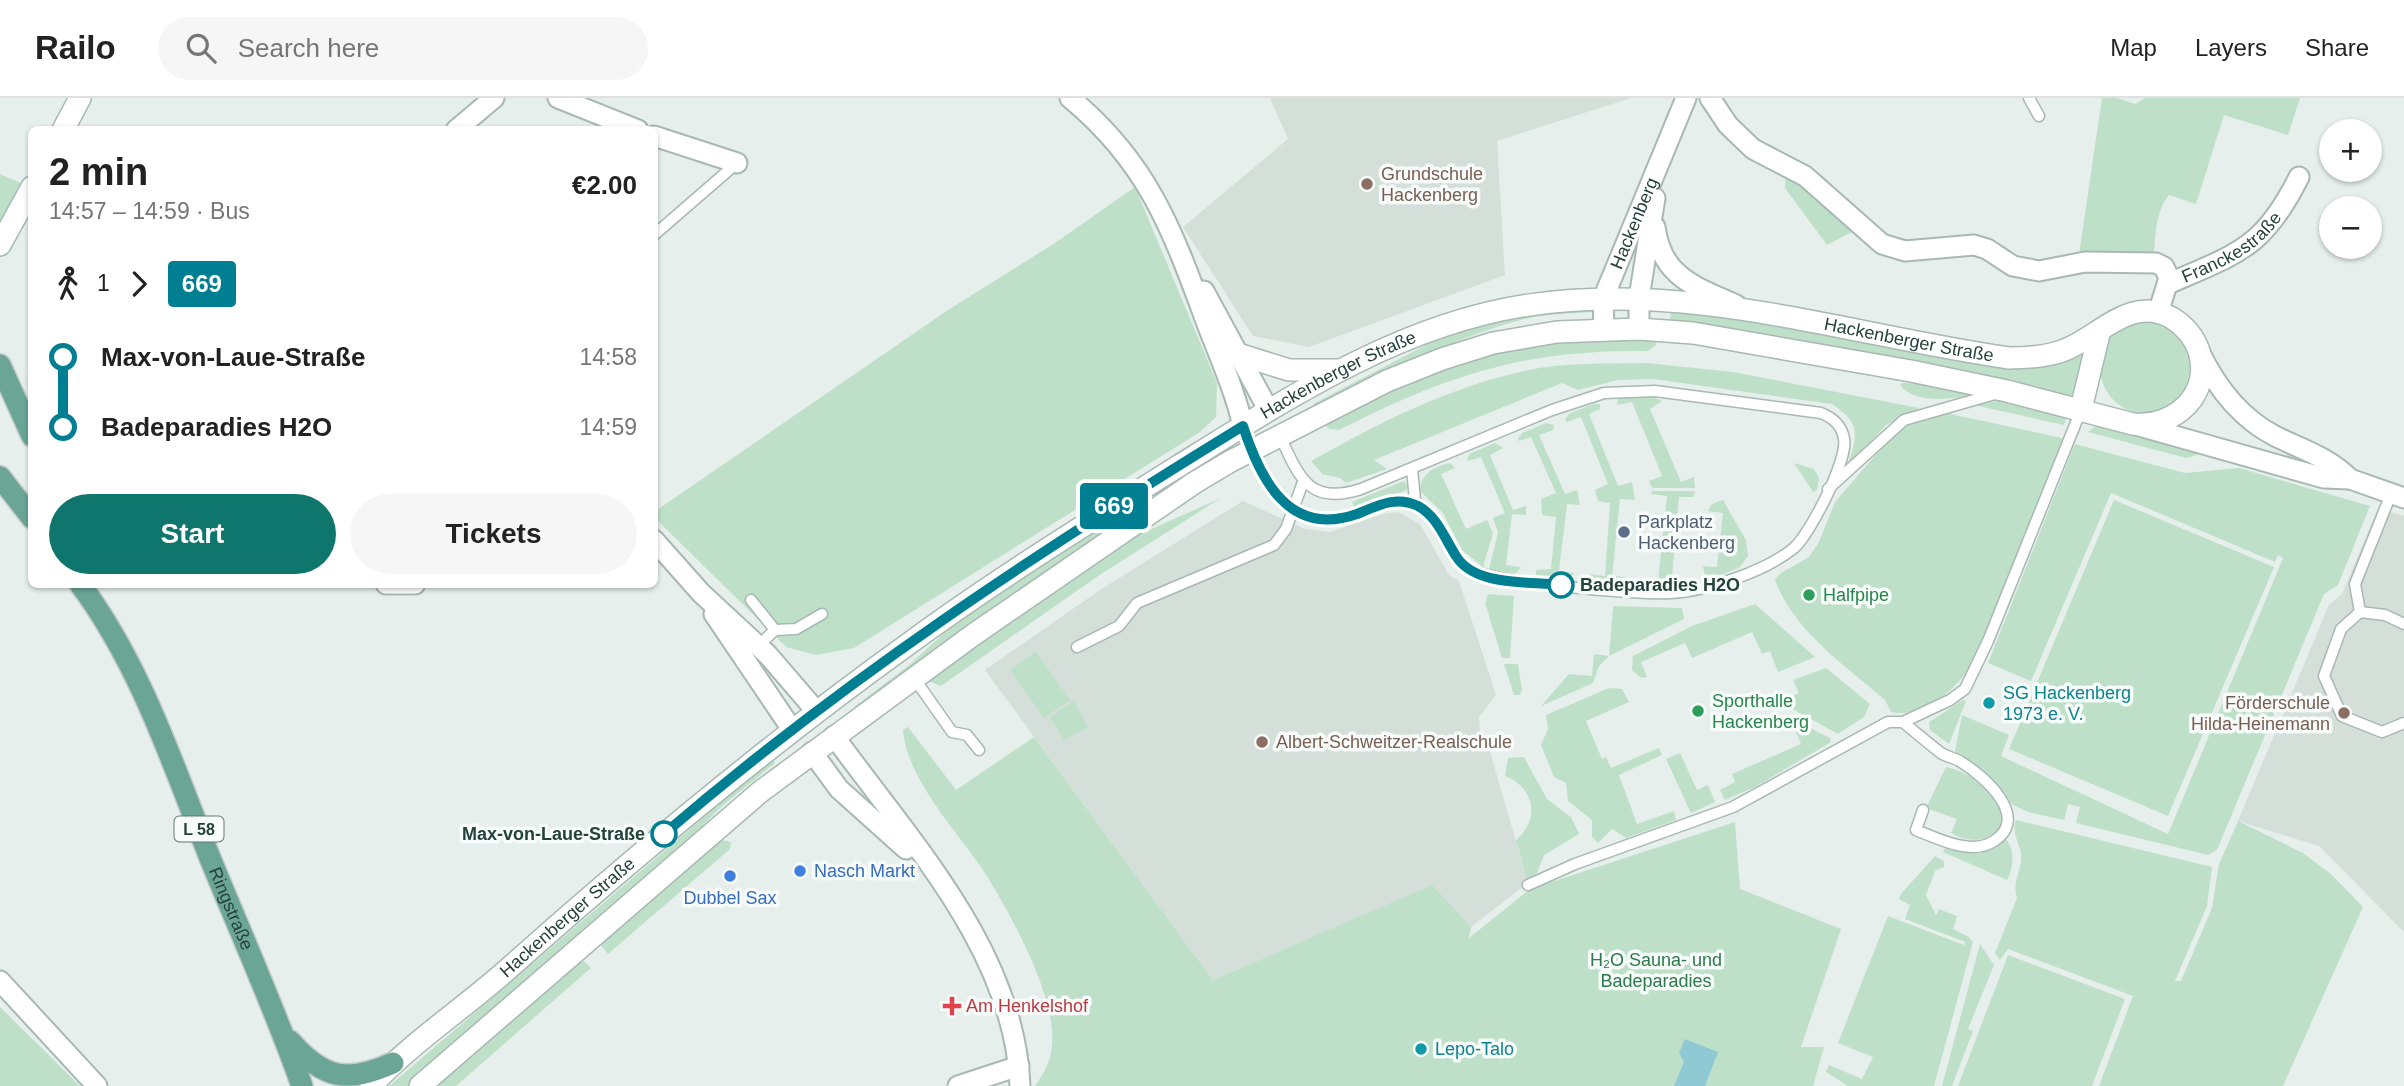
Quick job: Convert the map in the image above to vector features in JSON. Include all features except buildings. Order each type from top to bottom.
[{"type":"main road","points":[[0,365],[28,427]]},
{"type":"main road","points":[[0,477],[28,513]]},
{"type":"main road","name":"Ringstraße","points":[[82,588],[120,648],[158,727],[284,1033],[302,1086]]},
{"type":"main road","points":[[284,1033],[305,1058],[341,1075],[364,1075],[393,1063]]},
{"type":"street","points":[[65,126],[80,98]]},
{"type":"street","points":[[461,126],[494,98]]},
{"type":"street","points":[[558,98],[628,126]]},
{"type":"street","points":[[1070,98],[1106,129],[1132,161],[1160,206],[1189,270],[1251,450]]},
{"type":"street","name":"Hackenberg","points":[[1603,299],[1686,98]]},
{"type":"street","points":[[1710,98],[1728,125],[1747,144],[1805,176],[1882,244],[1905,251],[1974,245],[1987,249],[2013,266],[2039,271],[2085,262],[2156,263],[2166,269],[2168,284]]},
{"type":"street","points":[[658,137],[737,163]]},
{"type":"street","name":"Hackenberg","points":[[1639,329],[1639,298],[1666,146]]},
{"type":"street","name":"Franckestraße","points":[[2158,313],[2168,284],[2250,245],[2281,213],[2299,177]]},
{"type":"street","points":[[0,245],[28,194]]},
{"type":"street","name":"Hackenberg","points":[[1653,211],[1660,251],[1675,272],[1743,309]]},
{"type":"street","points":[[1189,270],[1241,355],[1279,435]]},
{"type":"street","name":"Hackenberger Straße","points":[[370,1086],[393,1063],[490,985],[695,808],[817,712],[971,600],[1243,426],[1342,369],[1468,318],[1526,306],[1639,298],[1743,309],[2009,358],[2041,357],[2062,351],[2099,334],[2121,316],[2139,311],[2158,313],[2186,329],[2223,393],[2246,417],[2276,436],[2333,463],[2350,479]]},
{"type":"street","points":[[1603,299],[1604,329]]},
{"type":"street","name":"Hackenberger Straße","points":[[420,1086],[760,792],[914,678],[1194,483],[1279,435],[1387,381],[1441,359],[1518,338],[1604,329],[1639,329],[1754,342],[2007,391],[2081,409],[2324,478],[2350,479],[2397,496]]},
{"type":"street","points":[[2081,409],[2099,334]]},
{"type":"street","name":"Hackenberger Straße","points":[[2126,422],[2157,423],[2184,409],[2200,382],[2199,351]]},
{"type":"street","points":[[1241,355],[1289,370],[1342,369]]},
{"type":"street","points":[[658,545],[701,593],[758,646],[817,712],[957,906],[990,971],[1006,1016],[1019,1076],[958,1086]]},
{"type":"street","points":[[701,593],[737,653],[839,789],[937,879]]},
{"type":"street","points":[[0,981],[97,1086]]},
{"type":"lane","points":[[2029,98],[2039,116]]},
{"type":"lane","points":[[658,232],[737,163]]},
{"type":"lane","points":[[1279,435],[1303,481],[1326,495],[1341,495],[1412,469],[1586,397],[1629,390],[1655,391],[1831,417],[1839,426],[1844,440],[1841,459],[1827,490],[1804,537],[1793,548],[1717,584],[1670,593],[1485,576],[1458,559],[1440,528],[1420,507],[1415,499],[1412,469]]},
{"type":"lane","points":[[1827,490],[1904,420],[1941,407],[2007,391]]},
{"type":"lane","points":[[1528,886],[1575,864],[1733,807],[1888,722],[1903,722],[1950,700],[1965,689],[1975,673],[2074,435],[2081,409]]},
{"type":"lane","points":[[1251,450],[1272,491],[1294,511],[1331,518],[1349,516],[1389,502],[1401,501],[1420,507]]},
{"type":"lane","points":[[1077,647],[1119,626],[1137,603],[1274,545],[1294,511],[1303,481]]},
{"type":"lane","points":[[2360,612],[2355,584],[2397,496]]},
{"type":"lane","points":[[751,600],[775,630]]},
{"type":"lane","points":[[2360,612],[2385,615],[2404,624]]},
{"type":"lane","points":[[2360,612],[2342,629],[2324,676],[2342,716],[2382,733],[2404,723]]},
{"type":"lane","points":[[758,646],[775,630],[796,629],[822,614]]},
{"type":"lane","points":[[914,678],[953,732],[967,734],[979,750]]},
{"type":"lane","points":[[1903,722],[1945,755],[1977,774],[2003,802],[2008,813],[2008,824],[2005,832],[1995,841],[1983,846],[1971,846],[1916,830],[1923,810]]},
{"type":"shaded area","name":"Grundschule Hackenberg","points":[[1270,98],[1631,98],[1497,141],[1505,275],[1309,347],[1253,336],[1183,227],[1288,139]]},
{"type":"shaded area","name":"Albert-Schweitzer-Realschule","points":[[1243,501],[1305,529],[1330,532],[1383,514],[1398,512],[1420,524],[1449,575],[1459,581],[1496,695],[1479,717],[1480,730],[1489,748],[1528,883],[1471,927],[1431,886],[1213,980],[985,670],[1100,590]]},
{"type":"shaded area","name":"Förderschule Hilda-Heinemann","points":[[2378,508],[2404,516],[2404,932],[2319,846],[2238,821],[2329,605],[2342,594]]},
{"type":"green space","points":[[2102,98],[2117,98],[2135,104],[2145,98],[2300,98],[2288,135],[2224,115],[2196,204],[2169,195],[2159,216],[2154,255],[2079,255]]},
{"type":"green space","points":[[1786,173],[1797,178],[1854,231],[1827,245],[1785,188]]},
{"type":"green space","points":[[0,174],[23,184],[0,222]]},
{"type":"green space","points":[[1135,187],[1217,383],[1216,417],[1200,432],[854,648],[816,655],[786,647],[658,521],[658,509],[948,310],[1055,243]]},
{"type":"green space","points":[[1593,308],[1592,312],[1535,317],[1491,329],[1414,360],[1315,408],[1313,404],[1447,334],[1524,314]]},
{"type":"green space","points":[[1671,309],[1714,313],[1998,366],[2084,352],[2072,396],[1782,337],[1670,323]]},
{"type":"green space","points":[[2147,320],[2165,323],[2180,334],[2191,349],[2194,367],[2191,385],[2180,400],[2165,411],[2147,414],[2129,411],[2114,400],[2103,385],[2100,367],[2103,349],[2114,334],[2129,323]]},
{"type":"green space","points":[[1576,339],[1657,339],[1656,345],[1648,351],[1563,355],[1488,369],[1416,394],[1339,430],[1329,429],[1324,424],[1379,397],[1462,363],[1520,347]]},
{"type":"green space","points":[[1647,363],[1733,372],[1919,408],[1886,425],[1851,464],[1848,464],[1855,430],[1848,417],[1832,404],[1653,379],[1618,380],[1578,390],[1562,383],[1374,460],[1387,469],[1346,483],[1340,478],[1322,474],[1311,461],[1414,408],[1496,378],[1554,366]]},
{"type":"green space","points":[[1932,384],[1972,394],[1944,399],[1924,398],[1906,391],[1900,385]]},
{"type":"green space","points":[[1628,396],[1653,397],[1662,401],[1650,409],[1681,482],[1694,477],[1695,488],[1652,488],[1649,481],[1662,476],[1632,402],[1617,405],[1618,399]]},
{"type":"green space","points":[[2005,400],[2063,415],[2066,419],[2064,425],[1974,405]]},
{"type":"green space","points":[[1600,404],[1600,409],[1589,414],[1618,486],[1632,482],[1635,500],[1620,499],[1612,576],[1627,577],[1624,583],[1600,583],[1589,579],[1590,574],[1605,576],[1610,503],[1598,501],[1595,490],[1608,484],[1581,417],[1567,422],[1565,419],[1570,413]]},
{"type":"green space","points":[[1946,413],[2062,438],[2063,446],[1970,667],[1956,685],[1936,701],[1914,711],[1891,712],[1885,700],[1807,631],[1794,615],[1775,580],[1781,573],[1809,557],[1819,542],[1835,502],[1892,436],[1904,427]]},
{"type":"green space","points":[[2101,421],[2202,450],[2200,454],[2186,458],[2088,432]]},
{"type":"green space","points":[[1546,423],[1554,425],[1553,430],[1539,435],[1565,494],[1577,490],[1580,505],[1567,504],[1559,571],[1574,573],[1569,579],[1536,575],[1536,570],[1551,569],[1556,517],[1542,515],[1541,499],[1556,493],[1531,437],[1519,441],[1518,439],[1522,433]]},
{"type":"green space","points":[[1495,443],[1503,448],[1490,455],[1513,510],[1526,506],[1526,515],[1512,514],[1506,565],[1521,567],[1516,573],[1489,570],[1498,532],[1493,518],[1505,513],[1481,457],[1468,461],[1467,458],[1471,453]]},
{"type":"green space","points":[[2075,444],[2185,473],[2239,468],[2370,506],[2338,585],[2324,594],[2217,850],[2208,855],[2076,823],[2080,807],[2068,804],[2064,820],[2028,812],[2011,804],[1999,788],[1955,751],[1962,715],[2009,735],[2001,756],[2168,834],[2283,558],[2278,555],[2275,562],[2111,493],[2031,681],[1988,663]]},
{"type":"green space","points":[[1219,450],[1221,453],[1163,489],[856,710],[854,707],[908,666],[965,614]]},
{"type":"green space","points":[[1450,463],[1455,468],[1441,474],[1466,529],[1487,520],[1493,533],[1483,567],[1462,550],[1443,513],[1420,491],[1429,472]]},
{"type":"green space","points":[[1794,463],[1814,469],[1819,478],[1817,490],[1813,492]]},
{"type":"green space","points":[[1404,481],[1408,487],[1405,491],[1354,507],[1352,502]]},
{"type":"green space","points":[[1652,491],[1695,491],[1693,497],[1679,497],[1672,576],[1685,580],[1676,588],[1639,586],[1639,581],[1658,581],[1667,496],[1651,494]]},
{"type":"green space","points":[[1221,498],[1101,574],[941,686],[926,680],[1138,535]]},
{"type":"green space","points":[[1723,500],[1746,540],[1748,556],[1740,567],[1712,579],[1705,576],[1703,566],[1717,567],[1723,513],[1708,511],[1712,504]]},
{"type":"green space","points":[[2114,500],[2274,567],[2168,816],[2009,749]]},
{"type":"green space","points":[[1488,594],[1514,596],[1510,658],[1502,658],[1485,603]]},
{"type":"green space","points":[[1755,604],[1815,657],[1778,672],[1770,651],[1762,654],[1752,632],[1692,658],[1685,643],[1641,662],[1647,677],[1641,678],[1632,670],[1633,656],[1692,626]]},
{"type":"green space","points":[[1613,606],[1682,608],[1684,619],[1609,656]]},
{"type":"green space","points":[[1036,652],[1070,700],[1044,718],[1010,670]]},
{"type":"green space","points":[[1594,654],[1609,656],[1599,666],[1593,683],[1541,706],[1569,674],[1592,676]]},
{"type":"green space","points":[[1504,664],[1518,664],[1522,690],[1520,695],[1514,695]]},
{"type":"green space","points":[[1826,668],[1870,704],[1864,717],[1838,734],[1785,705],[1783,700],[1799,693],[1793,680]]},
{"type":"green space","points":[[1609,688],[1622,689],[1629,702],[1586,721],[1602,759],[1606,757],[1611,768],[1659,748],[1662,755],[1619,775],[1637,824],[1674,811],[1676,820],[1626,838],[1612,829],[1598,843],[1592,837],[1592,820],[1568,801],[1566,783],[1554,777],[1541,745],[1548,729],[1546,715]]},
{"type":"green space","points":[[1963,700],[1966,701],[1949,744],[1930,730],[1929,722]]},
{"type":"green space","points":[[1074,701],[1088,727],[1064,740],[1050,717]]},
{"type":"green space","points":[[1790,718],[1830,738],[1831,742],[1755,787],[1725,800],[1720,790],[1735,782],[1732,774],[1801,744]]},
{"type":"green space","name":"H₂O Sauna- und Badeparadies","points":[[908,727],[956,790],[1034,737],[1213,980],[1432,885],[1471,927],[1469,938],[1530,889],[1735,822],[1740,889],[1841,929],[1801,1047],[1824,1047],[1813,1086],[1035,1086],[1047,1066],[1051,1052],[1049,1009],[1041,985],[1032,960],[996,891],[935,805],[914,768],[903,730]]},
{"type":"green space","points":[[1680,753],[1697,790],[1708,785],[1715,802],[1691,813],[1666,759]]},
{"type":"green space","points":[[1524,757],[1547,799],[1571,817],[1579,834],[1544,855],[1535,878],[1528,883],[1516,840],[1529,823],[1531,804],[1522,788],[1505,776],[1508,758]]},
{"type":"green space","points":[[772,759],[775,763],[722,806],[657,872],[409,1086],[389,1086]]},
{"type":"green space","points":[[1946,767],[1974,779],[1989,793],[2004,819],[1996,833],[1974,840],[1958,837],[1951,833],[1957,819],[1926,808]]},
{"type":"green space","points":[[2016,820],[2212,867],[2207,906],[2175,981],[2181,981],[2212,908],[2219,864],[2238,821],[2303,853],[2332,875],[2363,907],[2283,1086],[2099,1086],[2133,996],[2008,949],[2000,960],[1995,953],[2017,898],[2015,886],[2021,853],[2015,832]]},
{"type":"green space","points":[[2006,839],[2011,848],[2012,859],[2007,880],[1943,852],[1945,848],[1984,851]]},
{"type":"green space","points":[[722,840],[731,842],[730,849],[608,954],[600,944]]},
{"type":"green space","points":[[1935,856],[1944,861],[1944,867],[1935,871],[1926,895],[1936,915],[1939,909],[1957,916],[1953,929],[1973,942],[1934,1086],[1848,1086],[1826,1072],[1829,1065],[1862,1079],[1873,1057],[1838,1043],[1888,916],[1964,945],[1965,942],[1905,919],[1910,905],[1899,899],[1901,894]]},
{"type":"green space","points":[[1980,944],[1994,965],[1968,1029],[1973,1031],[1952,1086],[1942,1086]]},
{"type":"green space","points":[[2008,955],[2125,999],[2092,1086],[1958,1086]]},
{"type":"green space","points":[[582,959],[591,968],[456,1086],[436,1086]]},
{"type":"green space","points":[[0,1007],[80,1086],[0,1086]]},
{"type":"water","points":[[1685,1039],[1718,1052],[1705,1086],[1674,1086],[1684,1062],[1679,1053]]},
{"type":"bus line","name":"669","points":[[664,834],[760,755],[945,617],[1074,531],[1243,426],[1251,450],[1272,491],[1284,505],[1294,511],[1331,518],[1355,514],[1389,502],[1408,502],[1420,507],[1431,517],[1458,559],[1476,573],[1493,578],[1561,585]]},
{"type":"place","name":"Grundschule Hackenberg","points":[[1367,184]]},
{"type":"place","name":"Parkplatz Hackenberg","points":[[1624,532]]},
{"type":"place","name":"Badeparadies H2O","points":[[1561,585]]},
{"type":"place","name":"Halfpipe","points":[[1809,595]]},
{"type":"place","name":"SG Hackenberg 1973 e. V.","points":[[1989,703]]},
{"type":"place","name":"Sporthalle Hackenberg","points":[[1698,711]]},
{"type":"place","name":"Förderschule Hilda-Heinemann","points":[[2344,713]]},
{"type":"place","name":"Albert-Schweitzer-Realschule","points":[[1262,742]]},
{"type":"place","name":"Max-von-Laue-Straße","points":[[664,834]]},
{"type":"place","name":"Nasch Markt","points":[[800,871]]},
{"type":"place","name":"Dubbel Sax","points":[[730,876]]},
{"type":"place","name":"Am Henkelshof","points":[[952,1006]]},
{"type":"place","name":"Lepo-Talo","points":[[1421,1049]]}]
